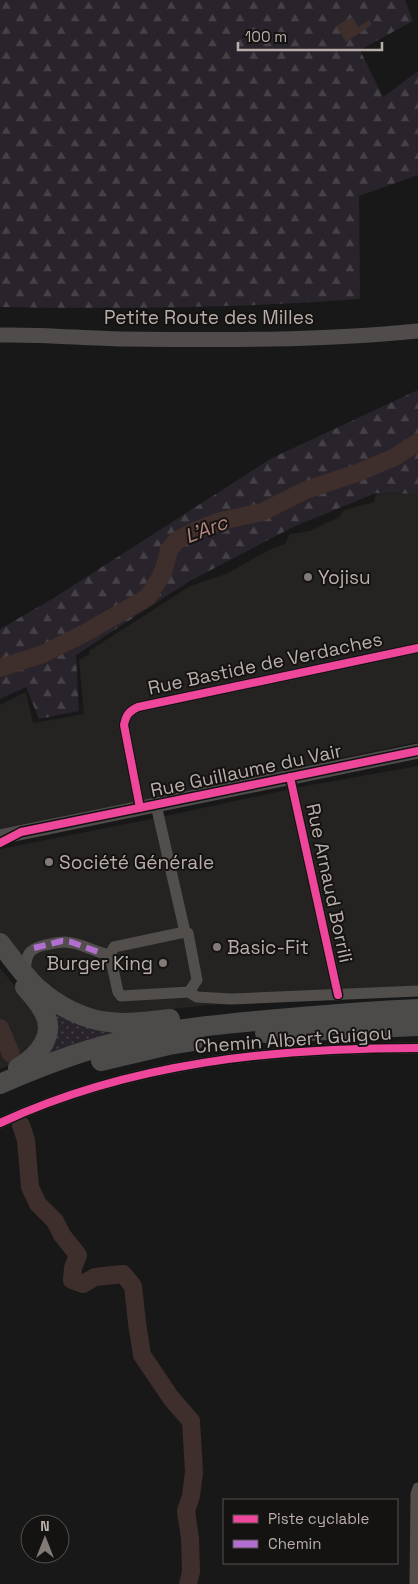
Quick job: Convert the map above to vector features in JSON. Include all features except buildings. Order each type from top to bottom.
[{"type":"highway","points":[[0,944],[39,990],[61,1005],[88,1018],[108,1022],[140,1022],[222,1013],[338,1004],[418,1009]]},
{"type":"highway","points":[[0,956],[42,1009],[47,1019],[48,1030],[46,1042],[39,1052],[26,1063],[0,1077]]},
{"type":"highway","points":[[0,1084],[46,1064],[96,1048],[163,1032],[338,1004]]},
{"type":"highway","points":[[0,1097],[48,1077],[109,1058],[169,1045],[219,1037],[418,1026]]},
{"type":"main road","name":"Petite Route des Milles","points":[[0,335],[121,339],[250,339],[357,336],[418,331]]},
{"type":"main road","name":"Rue Guillaume du Vair","points":[[0,837],[418,751]]},
{"type":"main road","name":"Rue Guillaume du Vair","points":[[0,843],[21,832]]},
{"type":"street","name":"Rue Bastide de Verdaches","points":[[140,808],[124,725],[130,711],[138,707],[418,648]]},
{"type":"street","name":"Rue Arnaud Borrili","points":[[290,777],[338,1004]]},
{"type":"street","points":[[156,805],[185,932],[188,933],[197,975],[197,980],[189,992]]},
{"type":"street","points":[[185,932],[114,947],[110,955],[118,992],[121,996],[189,992],[198,997],[209,999],[338,1004],[418,991]]},
{"type":"street","points":[[25,973],[27,955],[34,948],[62,942],[71,942],[110,955]]},
{"type":"street","name":"Chemin Albert Guigou","points":[[0,1123],[76,1092],[180,1066],[259,1055],[418,1048]]},
{"type":"street","points":[[415,1584],[416,1494],[418,1488]]},
{"type":"shaded area","points":[[352,17],[358,27],[369,20],[372,25],[346,42],[336,26]]},
{"type":"shaded area","points":[[376,493],[418,494],[418,742],[65,816],[0,833],[0,705],[26,692],[33,723],[84,714],[79,660],[90,654],[89,651],[190,586],[226,574],[269,550],[285,544],[290,534],[310,531],[339,517],[344,510],[374,502]]},
{"type":"shaded area","points":[[418,766],[418,987],[294,1001],[208,1005],[112,1014],[90,1009],[62,994],[19,959],[0,936],[0,849],[305,786]]},
{"type":"shaded area","points":[[0,968],[42,1019],[29,1056],[0,1069]]},
{"type":"green space","points":[[0,0],[405,0],[413,21],[360,50],[383,97],[418,71],[418,175],[359,196],[360,299],[180,307],[0,307]]},
{"type":"green space","points":[[418,390],[418,494],[376,493],[293,527],[188,582],[76,655],[79,711],[39,719],[26,687],[0,699],[0,629],[52,599],[272,458]]},
{"type":"green space","points":[[48,1009],[120,1030],[41,1057]]},
{"type":"waterway","name":"L'Arc","points":[[0,668],[43,654],[83,634],[148,597],[163,573],[169,550],[176,541],[197,530],[221,521],[262,512],[306,490],[357,473],[395,457],[418,442]]},
{"type":"waterway","points":[[0,1028],[11,1054]]},
{"type":"waterway","points":[[21,1125],[26,1140],[30,1187],[38,1204],[55,1221],[62,1235],[78,1255],[73,1268],[72,1280],[83,1284],[95,1277],[123,1274],[133,1286],[142,1355],[171,1398],[191,1421],[194,1472],[191,1496],[186,1511],[190,1538],[191,1572],[188,1584]]},
{"type":"marked path","points":[[34,948],[62,941],[71,942],[101,953]]},
{"type":"cycle path","points":[[140,808],[124,725],[128,714],[138,707],[418,648]]},
{"type":"cycle path","points":[[0,843],[21,832],[418,751]]},
{"type":"cycle path","points":[[290,777],[338,995]]},
{"type":"cycle path","points":[[0,1123],[50,1102],[152,1072],[204,1063],[311,1051],[418,1048]]},
{"type":"place","name":"Yojisu","points":[[308,577]]},
{"type":"place","name":"Société Générale","points":[[49,862]]},
{"type":"place","name":"Basic-Fit","points":[[217,947]]},
{"type":"place","name":"Burger King","points":[[163,963]]}]
